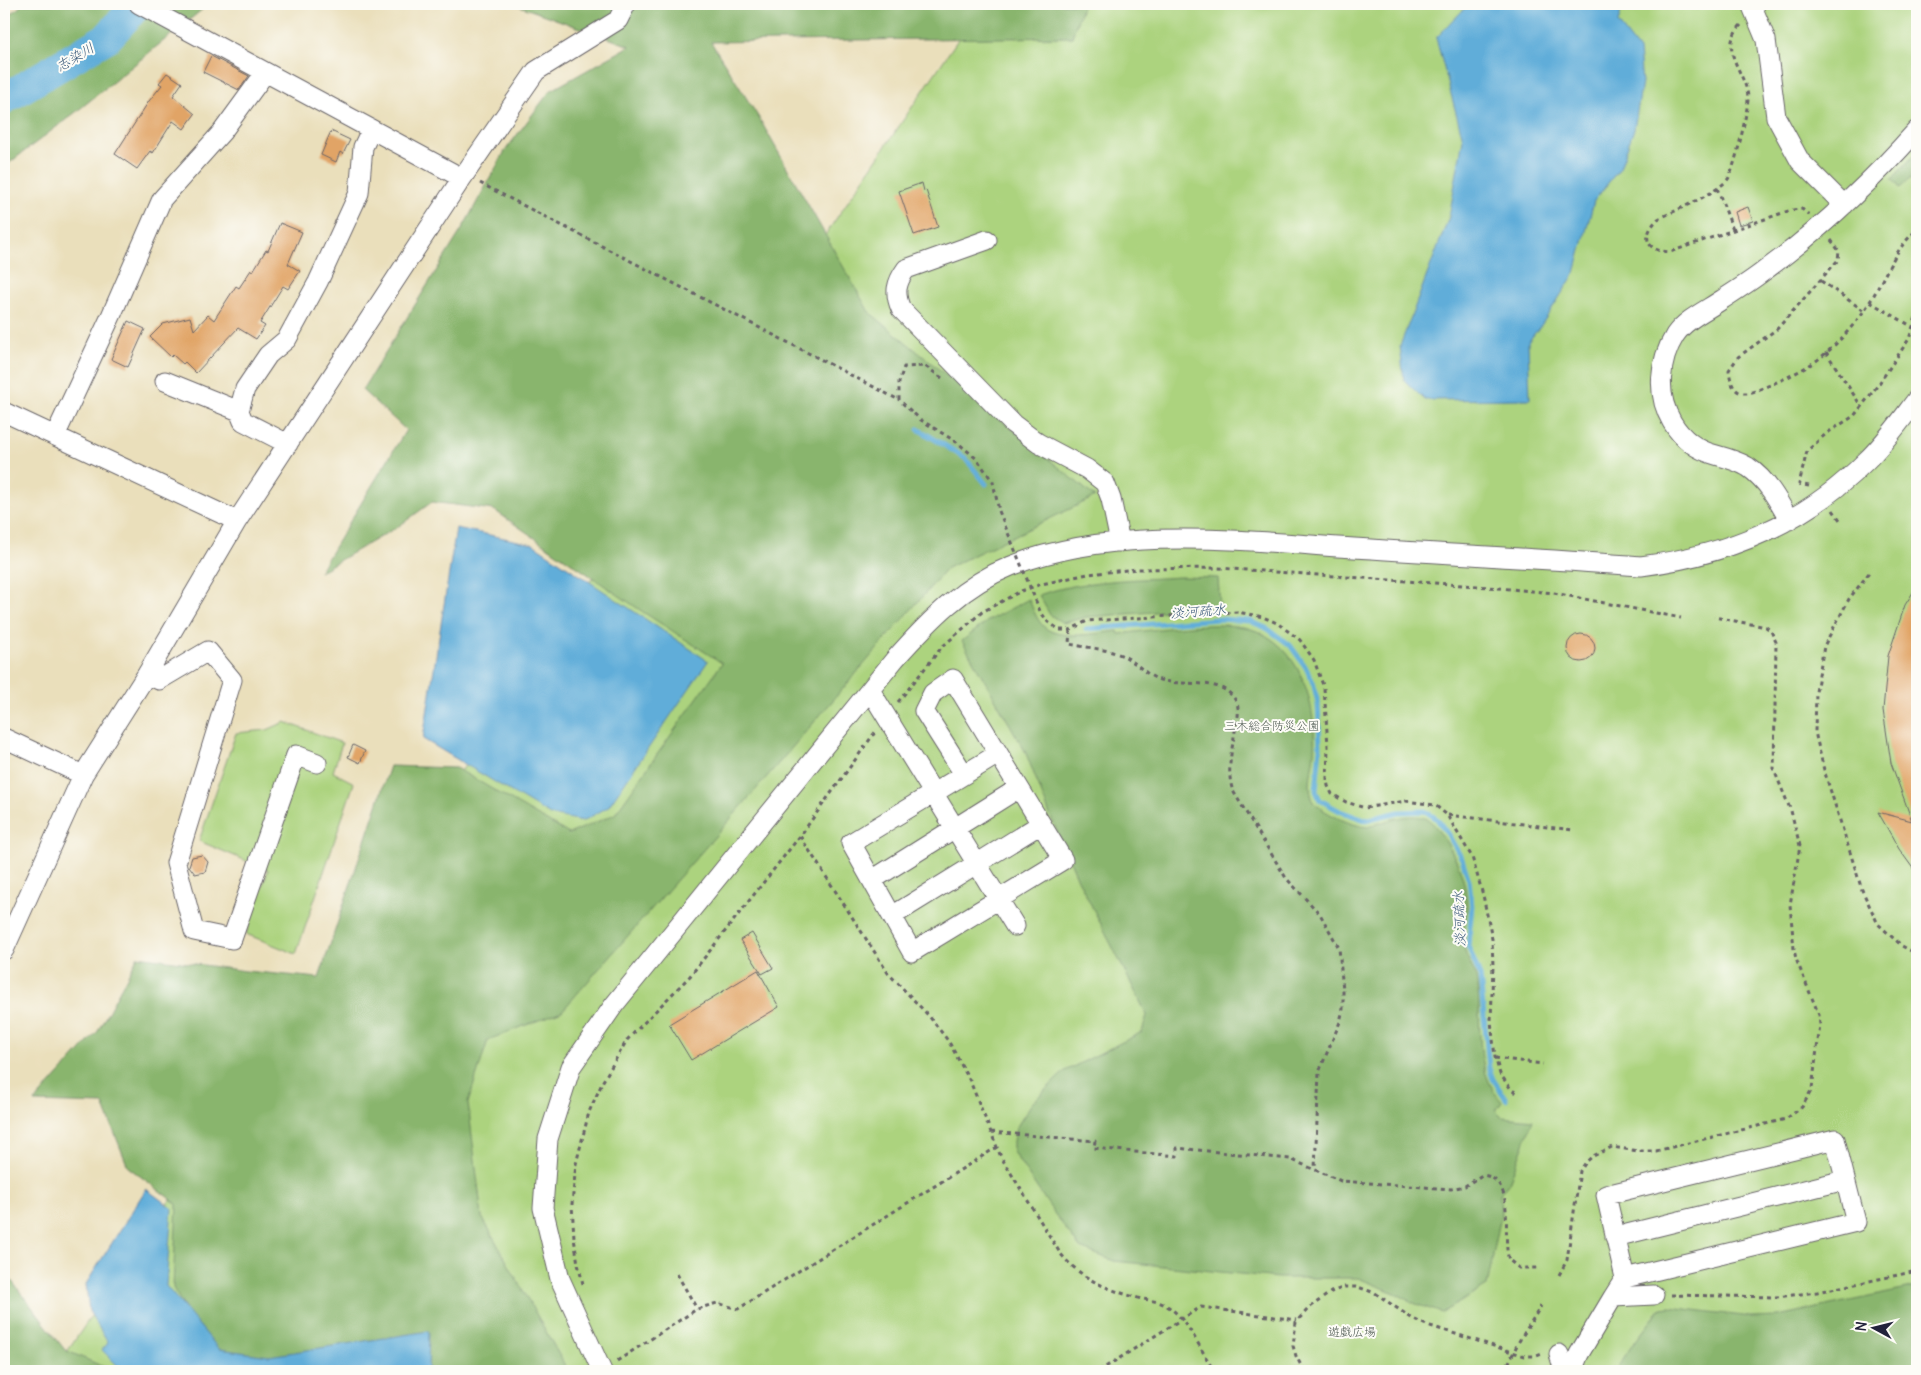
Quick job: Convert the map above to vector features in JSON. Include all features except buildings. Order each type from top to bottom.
[{"type":"street","points":[[138,4],[462,178]]},
{"type":"street","points":[[4,950],[83,775],[147,674],[237,521],[462,178],[536,71],[618,20],[626,4]]},
{"type":"street","points":[[1753,9],[1766,40],[1776,117],[1800,161],[1844,205]]},
{"type":"street","points":[[55,436],[112,316],[162,200],[222,132],[265,73]]},
{"type":"street","points":[[239,411],[245,389],[268,355],[287,339],[318,282],[358,193],[363,147],[371,130]]},
{"type":"street","points":[[1789,520],[1779,501],[1757,474],[1739,462],[1699,449],[1681,434],[1669,417],[1664,402],[1662,371],[1667,352],[1681,328],[1763,272],[1821,226],[1862,189],[1917,130]]},
{"type":"street","points":[[987,240],[906,269],[899,279],[896,288],[897,299],[901,309],[1013,424],[1038,443],[1087,469],[1105,482],[1111,499],[1120,542]]},
{"type":"street","points":[[165,381],[239,411],[244,421],[288,444]]},
{"type":"street","points":[[609,1366],[560,1279],[543,1208],[548,1138],[571,1067],[614,1005],[870,690],[922,629],[940,611],[971,587],[1011,566],[1043,555],[1078,547],[1120,542],[1201,539],[1641,566],[1677,561],[1722,549],[1756,537],[1789,520],[1824,498],[1866,462],[1891,434],[1917,399]]},
{"type":"street","points":[[4,412],[237,521]]},
{"type":"street","points":[[147,674],[159,680],[208,651],[232,680],[176,864],[194,931],[232,939],[296,756],[317,763]]},
{"type":"street","points":[[964,774],[924,711],[933,694],[953,680],[1063,860],[912,952],[851,843],[998,754]]},
{"type":"street","points":[[870,690],[1015,926]]},
{"type":"street","points":[[4,738],[83,775]]},
{"type":"street","points":[[872,880],[1019,788]]},
{"type":"street","points":[[892,916],[1041,824]]},
{"type":"street","points":[[1572,1371],[1579,1354],[1624,1278],[1606,1195],[1836,1139],[1856,1222],[1624,1278]]},
{"type":"street","points":[[1615,1237],[1846,1180]]},
{"type":"street","points":[[1613,1297],[1654,1295]]},
{"type":"path","points":[[1753,9],[1739,27],[1733,40],[1732,54],[1748,97],[1733,166],[1728,178],[1717,188],[1658,219],[1650,227],[1647,236],[1650,245],[1659,251],[1670,252],[1791,210],[1802,209],[1821,226],[1839,251],[1838,260],[1776,330],[1738,357],[1729,370],[1731,384],[1737,391],[1747,393],[1773,384],[1819,358],[1826,352],[1850,328],[1870,302],[1896,254],[1917,230]]},
{"type":"path","points":[[462,178],[474,180],[899,400],[921,420],[958,443],[977,459],[993,482],[999,511],[1040,611],[1048,622],[1060,630],[1070,630],[1086,621],[1228,611],[1253,614],[1277,623],[1300,640],[1314,660],[1322,678],[1326,698],[1327,784],[1332,794],[1340,800],[1362,808],[1417,801],[1436,805],[1447,815],[1472,857],[1491,934],[1494,966],[1491,1021],[1495,1058],[1504,1080],[1518,1094]]},
{"type":"path","points":[[1717,188],[1733,230]]},
{"type":"path","points":[[1820,281],[1863,310]]},
{"type":"path","points":[[1870,302],[1913,327]]},
{"type":"path","points":[[1812,486],[1798,484],[1807,451],[1827,433],[1854,416],[1909,339],[1917,314]]},
{"type":"path","points":[[1826,352],[1861,406]]},
{"type":"path","points":[[899,400],[899,382],[904,367],[925,366],[943,380]]},
{"type":"path","points":[[1869,573],[1849,599],[1824,646],[1816,692],[1815,732],[1829,787],[1862,890],[1878,924],[1902,946],[1917,954]]},
{"type":"path","points":[[1558,1276],[1568,1255],[1580,1171],[1592,1156],[1612,1147],[1638,1151],[1656,1151],[1786,1119],[1802,1107],[1812,1089],[1820,1025],[1819,1015],[1794,949],[1790,905],[1800,846],[1792,811],[1774,770],[1776,642],[1771,631],[1766,627],[1714,616]]},
{"type":"path","points":[[1070,630],[1069,644],[1128,659],[1145,673],[1163,681],[1209,685],[1220,688],[1227,691],[1237,702],[1238,720],[1230,775],[1233,791],[1286,878],[1320,914],[1334,938],[1340,958],[1343,1009],[1340,1022],[1319,1072],[1316,1169]]},
{"type":"path","points":[[1447,815],[1573,830]]},
{"type":"path","points":[[800,836],[888,974],[929,1016],[949,1042],[970,1081],[996,1147],[1051,1241],[1070,1265],[1096,1283],[1167,1306],[1176,1312],[1214,1371]]},
{"type":"path","points":[[1495,1058],[1543,1064]]},
{"type":"path","points":[[991,1132],[1095,1141],[1094,1148],[1177,1156],[1177,1148],[1290,1159],[1341,1181],[1451,1189],[1465,1186],[1482,1175],[1490,1175],[1496,1178],[1501,1186],[1506,1205],[1509,1260],[1519,1268],[1537,1268]]},
{"type":"path","points":[[609,1366],[697,1310],[717,1303],[738,1309],[996,1147]]},
{"type":"path","points":[[1654,1295],[1776,1297],[1817,1292],[1917,1270]]},
{"type":"path","points":[[678,1274],[697,1310]]},
{"type":"path","points":[[1304,1371],[1292,1346],[1297,1320],[1308,1308],[1331,1292],[1345,1287],[1358,1287],[1375,1293],[1413,1319],[1424,1324],[1514,1352],[1529,1356],[1540,1356]]},
{"type":"path","points":[[1505,1371],[1541,1306]]},
{"type":"path","points":[[1098,1371],[1201,1307],[1297,1320]]},
{"type":"green space","points":[[23,4],[209,4],[76,112],[4,167],[4,20]]},
{"type":"green space","points":[[514,4],[1083,4],[1072,37],[711,42],[759,118],[869,312],[1095,497],[947,568],[562,1011],[488,1040],[468,1103],[482,1217],[568,1371],[221,1371],[173,1288],[177,1204],[128,1167],[103,1104],[34,1102],[98,1031],[138,956],[246,971],[319,978],[390,766],[456,768],[569,834],[615,814],[722,663],[643,612],[494,510],[432,502],[399,526],[319,572],[406,430],[362,390],[461,231],[505,151],[550,91],[630,46]]},
{"type":"green space","name":"三木総合防災公園","points":[[982,4],[1917,4],[1917,1371],[54,1371]]},
{"type":"green space","points":[[1917,152],[1917,172],[1900,188],[1892,179]]},
{"type":"green space","points":[[1181,577],[1218,578],[1220,607],[1087,617],[1063,623],[1050,615],[1039,595],[1092,583]]},
{"type":"green space","points":[[1029,599],[1041,624],[1051,631],[1060,634],[1080,635],[1118,631],[1119,634],[1185,626],[1219,625],[1248,628],[1266,636],[1281,647],[1293,661],[1302,678],[1308,696],[1314,734],[1310,787],[1315,803],[1328,813],[1346,821],[1368,827],[1389,820],[1414,816],[1421,817],[1433,824],[1447,844],[1460,869],[1465,887],[1467,906],[1463,942],[1465,952],[1476,978],[1479,998],[1482,1060],[1486,1075],[1502,1102],[1496,1110],[1501,1117],[1533,1120],[1509,1183],[1500,1194],[1501,1215],[1487,1286],[1442,1313],[1416,1304],[1358,1278],[1279,1278],[1114,1261],[1080,1248],[1013,1152],[1016,1128],[1032,1103],[1065,1071],[1142,1032],[1147,1015],[1078,879],[1025,751],[962,641],[989,620]]},
{"type":"green space","points":[[285,722],[342,743],[333,772],[354,783],[296,954],[246,934],[268,870],[199,841],[236,733],[267,730]]},
{"type":"green space","points":[[4,1271],[65,1350],[113,1371],[4,1371]]},
{"type":"green space","points":[[1917,1287],[1917,1371],[1615,1371],[1661,1308],[1669,1307],[1751,1317],[1778,1316]]},
{"type":"water","points":[[1469,4],[1623,4],[1618,23],[1639,50],[1642,83],[1634,129],[1620,168],[1594,201],[1575,273],[1528,342],[1530,399],[1425,400],[1404,380],[1400,346],[1449,217],[1463,139],[1436,38]]},
{"type":"water","points":[[456,528],[533,544],[708,661],[608,807],[583,821],[550,815],[423,739]]},
{"type":"water","points":[[146,1189],[172,1208],[166,1286],[219,1349],[269,1356],[429,1331],[428,1371],[123,1371],[102,1350],[108,1343],[89,1311],[86,1284]]},
{"type":"waterway","name":"志染川","points":[[4,99],[108,37],[138,4]]},
{"type":"waterway","name":"淡河疏水","points":[[918,429],[965,458],[986,484]]},
{"type":"waterway","name":"淡河疏水","points":[[1086,629],[1219,619],[1250,621],[1268,629],[1290,645],[1305,666],[1313,682],[1318,703],[1320,747],[1316,791],[1320,800],[1340,811],[1365,820],[1399,812],[1425,811],[1437,819],[1462,859],[1469,880],[1472,907],[1468,946],[1480,976],[1489,1068],[1493,1079],[1506,1099]]},
{"type":"park label","name":"遊戯広場","points":[[1352,1331]]}]
